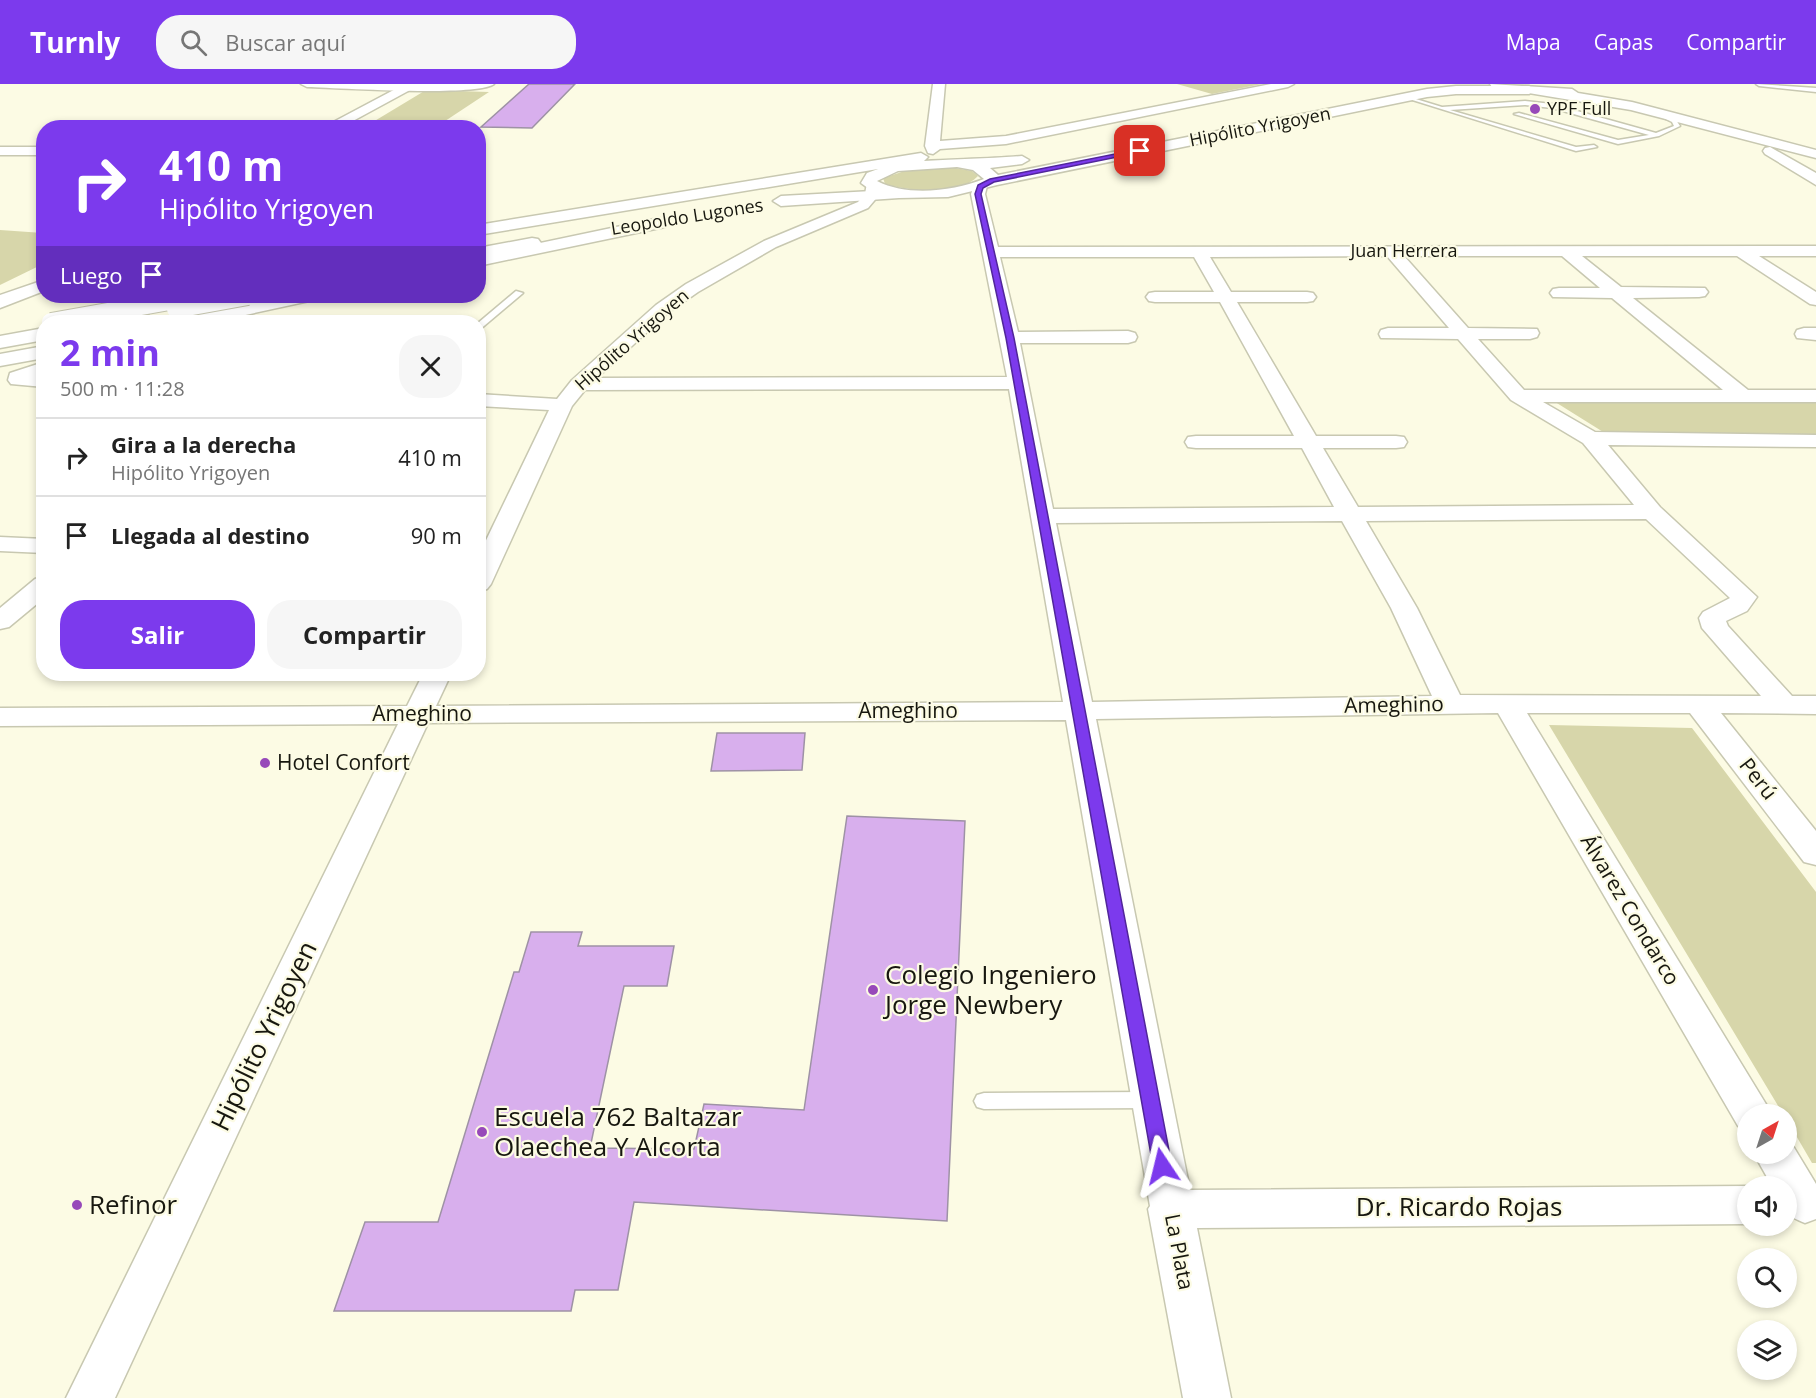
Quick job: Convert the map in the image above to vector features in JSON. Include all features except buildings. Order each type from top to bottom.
[{"type":"main road","name":"Hipólito Yrigoyen","points":[[975,174],[1434,84]]},
{"type":"main road","points":[[1496,84],[1551,92],[1588,93],[1621,90],[1623,99],[1632,106]]},
{"type":"main road","points":[[345,120],[413,85]]},
{"type":"main road","name":"Hipólito Yrigoyen","points":[[975,174],[1408,97],[1456,90],[1529,90]]},
{"type":"main road","points":[[1551,92],[1658,112],[1816,154]]},
{"type":"main road","points":[[1734,132],[1765,148],[1816,180]]},
{"type":"main road","points":[[486,229],[929,151]]},
{"type":"main road","points":[[880,180],[975,174]]},
{"type":"main road","name":"Leopoldo Lugones","points":[[486,243],[666,217],[788,192],[880,180],[896,194],[931,193],[975,174]]},
{"type":"main road","name":"Leopoldo Lugones","points":[[768,203],[821,197],[880,180]]},
{"type":"main road","points":[[486,234],[666,217]]},
{"type":"main road","points":[[486,259],[666,217]]},
{"type":"main road","name":"Leopoldo Lugones","points":[[486,251],[527,239]]},
{"type":"main road","points":[[8,298],[36,283]]},
{"type":"main road","points":[[8,298],[36,288]]},
{"type":"main road","points":[[135,315],[144,309],[146,303]]},
{"type":"main road","points":[[91,315],[158,303]]},
{"type":"main road","points":[[143,315],[209,303]]},
{"type":"main road","points":[[220,315],[275,303]]},
{"type":"main road","points":[[0,332],[36,325]]},
{"type":"main road","points":[[0,342],[36,350]]},
{"type":"main road","points":[[0,360],[36,353]]},
{"type":"street","points":[[307,84],[461,87],[488,84]]},
{"type":"street","points":[[939,84],[929,151],[975,174]]},
{"type":"street","name":"Hipólito Yrigoyen","points":[[486,567],[562,405],[579,384],[662,309],[692,288],[770,244],[863,205],[880,180],[929,151],[1006,140],[1288,84]]},
{"type":"street","points":[[0,151],[36,152]]},
{"type":"street","name":"La Plata","points":[[975,174],[1010,338],[1170,1209],[1207,1398]]},
{"type":"street","points":[[1739,250],[1816,300]]},
{"type":"street","points":[[1198,251],[1352,514],[1404,608],[1450,704]]},
{"type":"street","points":[[1391,251],[1518,396],[1591,438],[1652,512],[1744,597],[1738,605],[1712,618],[1715,628],[1785,706]]},
{"type":"street","name":"Juan Herrera","points":[[991,252],[1816,251]]},
{"type":"street","points":[[1567,252],[1743,396]]},
{"type":"street","points":[[1559,293],[1699,292]]},
{"type":"street","points":[[1155,297],[1307,297]]},
{"type":"street","points":[[1388,334],[1530,333]]},
{"type":"street","points":[[1010,338],[1128,337]]},
{"type":"street","points":[[36,359],[17,377],[18,380],[36,381]]},
{"type":"street","points":[[579,384],[1018,382]]},
{"type":"street","points":[[1518,396],[1816,396]]},
{"type":"street","points":[[486,400],[562,405]]},
{"type":"street","points":[[1591,438],[1816,441]]},
{"type":"street","points":[[1196,442],[1396,442]]},
{"type":"street","points":[[1042,516],[1652,512]]},
{"type":"street","points":[[0,544],[36,546]]},
{"type":"street","points":[[0,621],[36,591]]},
{"type":"street","name":"Hipólito Yrigoyen","points":[[90,1398],[433,681]]},
{"type":"street","name":"Ameghino","points":[[0,717],[1080,711],[1450,704],[1816,705]]},
{"type":"street","name":"Álvarez Condarco","points":[[1508,705],[1746,1104]]},
{"type":"street","name":"Perú","points":[[1699,705],[1816,854]]},
{"type":"street","points":[[1781,1164],[1803,1204]]},
{"type":"street","name":"Dr. Ricardo Rojas","points":[[1170,1209],[1737,1205]]},
{"type":"lane","points":[[1759,84],[1816,90]]},
{"type":"lane","points":[[1408,97],[1576,149],[1594,147]]},
{"type":"lane","points":[[1441,109],[1481,105],[1552,106],[1657,135]]},
{"type":"lane","points":[[1481,105],[1505,111]]},
{"type":"lane","points":[[1517,114],[1615,143],[1657,135],[1677,126],[1674,121],[1658,112]]},
{"type":"lane","points":[[486,321],[519,293]]},
{"type":"lane","points":[[984,1101],[1151,1100]]},
{"type":"green space","points":[[1177,84],[1262,84],[1212,94]]},
{"type":"green space","points":[[426,90],[489,92],[447,120],[376,120]]},
{"type":"green space","points":[[950,167],[972,171],[978,176],[970,183],[947,190],[895,187],[885,184],[883,178],[908,170]]},
{"type":"green space","points":[[0,230],[36,233],[36,267],[0,285]]},
{"type":"green space","points":[[1816,399],[1816,434],[1608,435],[1552,400]]},
{"type":"green space","points":[[1549,725],[1692,728],[1816,892],[1816,1163],[1812,1163],[1797,1137],[1797,1104],[1777,1104]]},
{"type":"place","name":"YPF Full","points":[[1535,109]]},
{"type":"place","name":"Hotel Confort","points":[[265,763]]},
{"type":"place","name":"Colegio Ingeniero Jorge Newbery","points":[[873,990]]},
{"type":"place","name":"Escuela 762 Baltazar Olaechea Y Alcorta","points":[[482,1132]]},
{"type":"place","name":"Refinor","points":[[77,1205]]},
{"type":"route","points":[[1140,151],[993,181],[980,186],[978,194],[1010,338],[1162,1166]]}]
